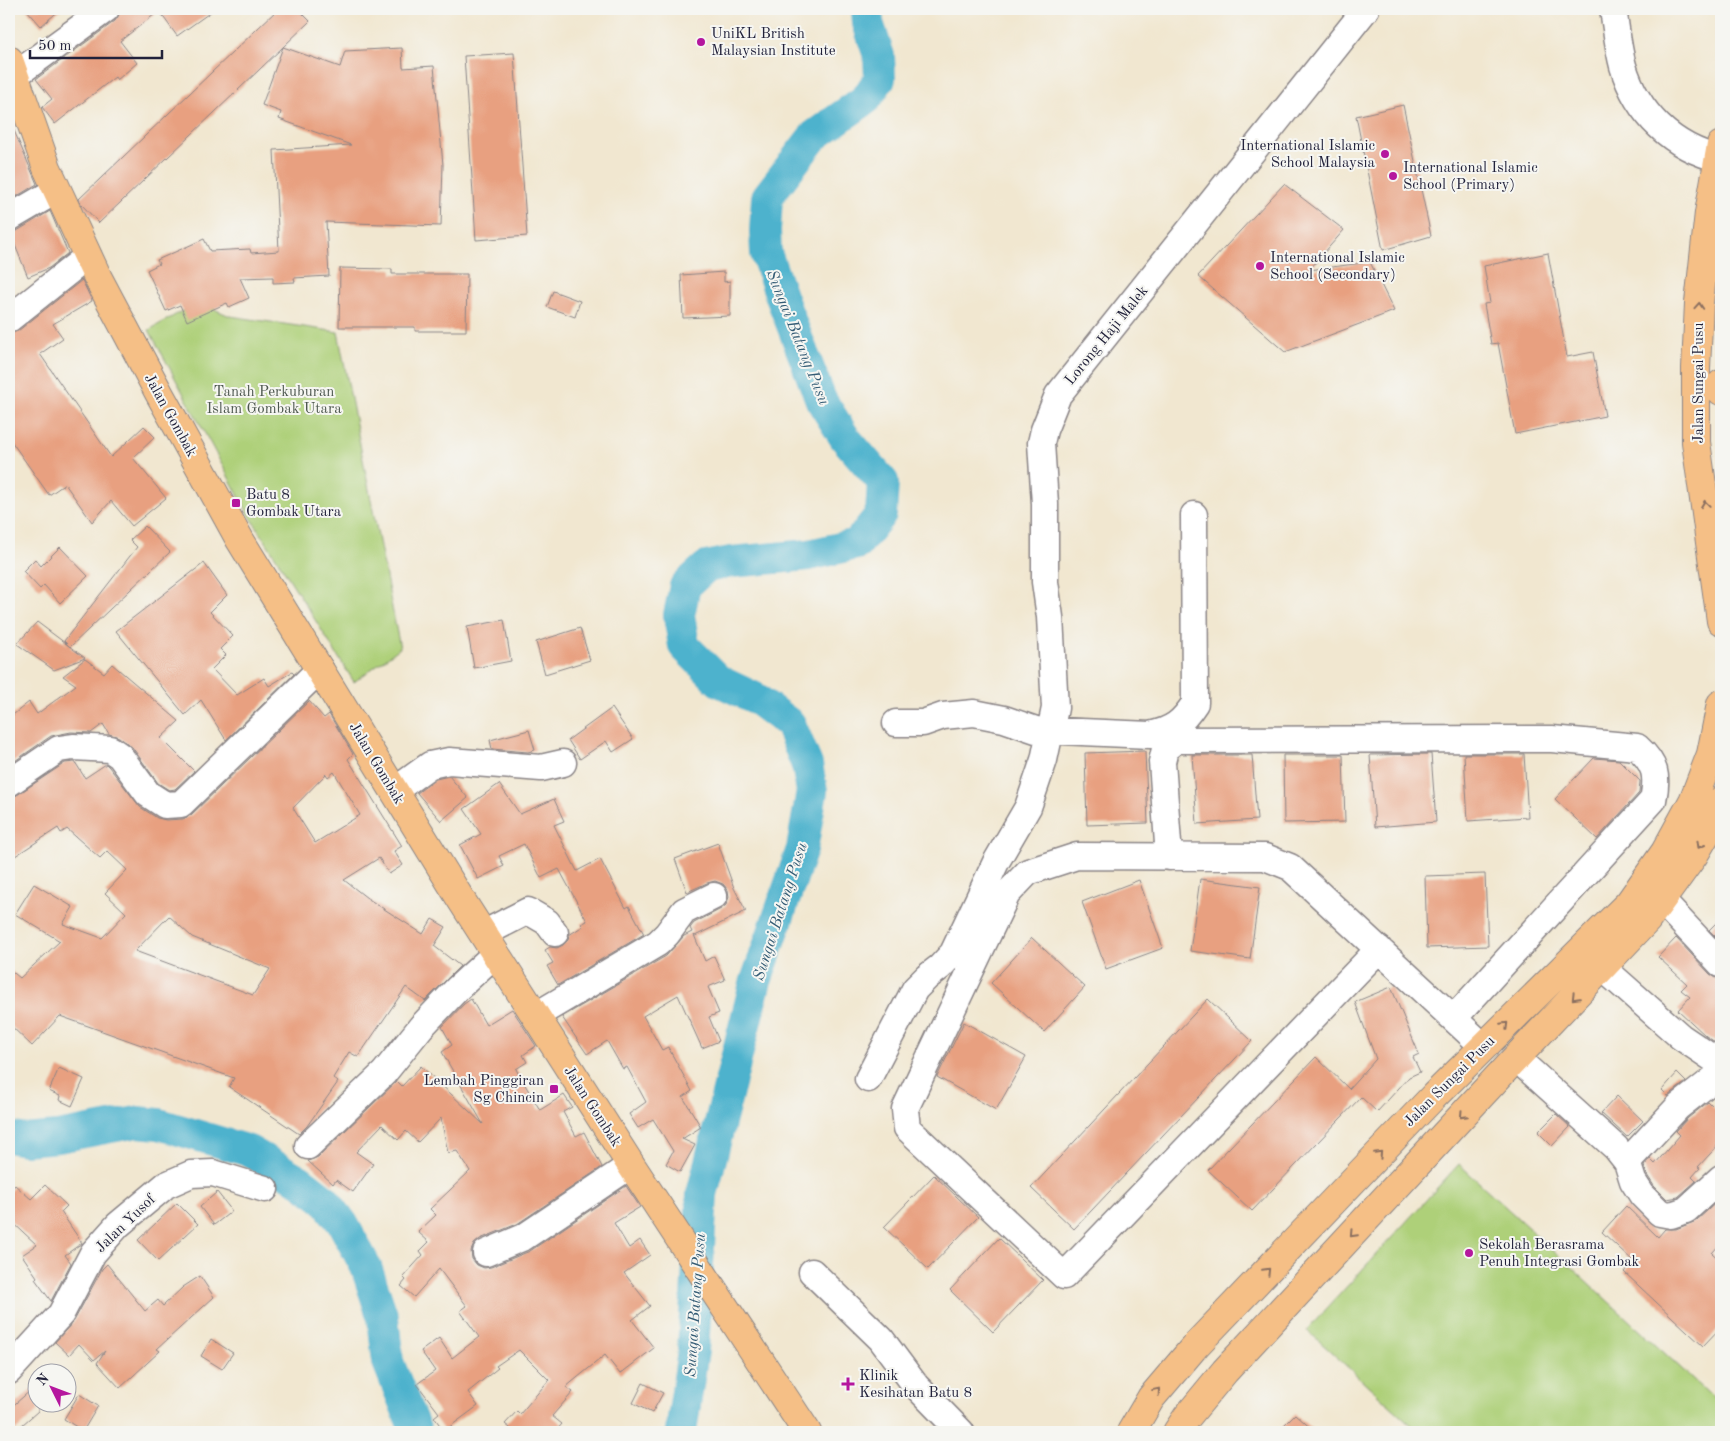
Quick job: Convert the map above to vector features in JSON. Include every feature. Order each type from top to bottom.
[{"type":"main road","name":"Jalan Gombak","points":[[12,68],[47,168],[88,256],[158,394],[240,540],[489,944],[631,1165],[807,1432]]},
{"type":"main road","name":"Jalan Sungai Pusu","points":[[1720,154],[1698,303],[1696,442],[1721,622]]},
{"type":"main road","name":"Jalan Sungai Pusu","points":[[1721,384],[1721,392]]},
{"type":"main road","name":"Jalan Sungai Pusu","points":[[1131,1432],[1152,1398],[1196,1345],[1427,1103],[1629,903],[1664,852],[1693,800],[1711,754],[1721,704]]},
{"type":"main road","name":"Jalan Sungai Pusu","points":[[1177,1432],[1187,1417],[1226,1371],[1516,1058],[1647,920],[1694,855],[1715,818],[1721,801]]},
{"type":"street","points":[[12,68],[106,9]]},
{"type":"street","name":"Lorong Haji Malek","points":[[868,1080],[915,989],[953,953],[996,862],[1028,807],[1044,760],[1049,731],[1056,708],[1046,582],[1042,443],[1044,430],[1058,395],[1366,9]]},
{"type":"street","points":[[1613,9],[1623,65],[1634,92],[1649,117],[1667,134],[1691,149],[1720,154]]},
{"type":"street","points":[[9,218],[57,190]]},
{"type":"street","points":[[9,319],[88,256]]},
{"type":"street","points":[[896,723],[923,723],[943,716],[974,713],[1004,719],[1036,730],[1150,734],[1168,731],[1188,715],[1195,703],[1194,515]]},
{"type":"street","points":[[9,783],[59,749],[74,747],[110,749],[120,756],[148,794],[165,805],[181,804],[320,669]]},
{"type":"street","points":[[1169,857],[1162,762],[1165,749],[1176,740],[1552,738],[1637,747],[1646,755],[1654,768],[1656,784],[1653,800],[1454,1018]]},
{"type":"street","points":[[394,791],[430,765],[449,761],[541,768],[563,763]]},
{"type":"street","points":[[1380,949],[1064,1276],[907,1128],[905,1109],[1007,894],[1028,872],[1077,856],[1265,857],[1290,867],[1380,949],[1483,1046]]},
{"type":"street","points":[[535,1016],[658,943],[684,911],[714,896]]},
{"type":"street","points":[[1661,900],[1721,964]]},
{"type":"street","points":[[308,1146],[384,1074],[421,1027],[477,968],[489,944],[528,911],[547,922],[555,933]]},
{"type":"street","points":[[1603,968],[1681,1038],[1721,1064]]},
{"type":"street","points":[[1516,1058],[1610,1141],[1627,1162],[1633,1181],[1642,1195],[1660,1213],[1671,1215],[1686,1210],[1721,1178]]},
{"type":"street","points":[[1627,1162],[1678,1106],[1721,1073]]},
{"type":"street","points":[[486,1253],[524,1237],[631,1165]]},
{"type":"street","name":"Jalan Yusof","points":[[9,1371],[61,1314],[93,1253],[118,1225],[166,1185],[191,1174],[213,1173],[265,1189]]},
{"type":"street","points":[[812,1272],[881,1340],[916,1386],[961,1432]]},
{"type":"green space","name":"Tanah Perkuburan Islam Gombak Utara","points":[[198,302],[230,316],[338,332],[400,648],[354,682],[248,513],[149,330]]},
{"type":"green space","name":"Sekolah Berasrama Penuh Integrasi Gombak","points":[[1459,1164],[1721,1405],[1721,1432],[1419,1432],[1307,1330]]},
{"type":"building","points":[[26,9],[61,9],[41,26]]},
{"type":"building","points":[[126,9],[215,9],[177,36],[159,11],[120,41],[137,63],[117,80],[115,77],[55,124],[42,107],[52,99],[36,79],[115,21],[120,13]]},
{"type":"building","points":[[278,9],[298,9],[310,21],[99,223],[81,204],[79,199]]},
{"type":"building","points":[[283,47],[340,67],[345,51],[402,48],[403,68],[434,66],[443,165],[441,226],[326,222],[329,276],[294,278],[295,282],[273,283],[273,277],[240,278],[249,298],[229,307],[227,303],[187,321],[180,305],[166,311],[147,270],[159,264],[157,260],[204,239],[210,251],[250,249],[251,253],[279,251],[274,150],[351,145],[279,119],[281,112],[262,105]]},
{"type":"building","points":[[514,53],[527,236],[476,240],[464,56]]},
{"type":"building","name":"International Islamic School (Primary)","points":[[1403,105],[1431,236],[1383,250],[1356,116]]},
{"type":"building","points":[[9,119],[37,184],[9,201]]},
{"type":"building","name":"International Islamic School (Secondary)","points":[[1284,184],[1344,230],[1309,270],[1370,262],[1394,311],[1285,352],[1198,276]]},
{"type":"building","points":[[50,211],[68,253],[49,268],[28,277],[10,233],[17,231]]},
{"type":"building","points":[[1548,253],[1567,357],[1593,352],[1605,416],[1515,434],[1498,343],[1491,344],[1484,304],[1490,303],[1484,266]]},
{"type":"building","points":[[340,268],[392,269],[392,274],[467,274],[466,331],[415,331],[415,327],[339,327]]},
{"type":"building","points":[[724,272],[724,282],[730,281],[730,316],[683,318],[681,275]]},
{"type":"building","points":[[82,280],[92,301],[53,324],[63,338],[40,354],[111,457],[144,426],[155,437],[133,458],[166,498],[132,526],[111,501],[92,522],[65,484],[49,495],[9,438],[9,334],[18,331]]},
{"type":"building","points":[[553,291],[580,301],[575,317],[547,307]]},
{"type":"building","points":[[145,526],[170,552],[70,647],[64,641],[137,547],[130,540]]},
{"type":"building","points":[[60,547],[88,576],[60,603],[44,585],[40,589],[23,571],[35,559],[41,566]]},
{"type":"building","points":[[204,563],[227,595],[210,612],[233,636],[220,649],[226,655],[212,669],[237,695],[264,678],[269,686],[292,672],[294,674],[226,740],[201,700],[185,715],[116,631]]},
{"type":"building","points":[[504,620],[511,661],[474,668],[467,627]]},
{"type":"building","points":[[37,622],[85,658],[54,670],[17,644]]},
{"type":"building","points":[[580,628],[590,660],[545,674],[536,642]]},
{"type":"building","points":[[85,659],[104,673],[112,664],[179,721],[161,738],[194,771],[175,789],[169,790],[158,783],[132,747],[119,737],[109,734],[103,724],[91,733],[71,732],[51,736],[9,765],[9,718],[29,702],[37,714],[76,685],[63,676]]},
{"type":"building","points":[[309,701],[324,718],[329,714],[353,754],[348,759],[402,846],[394,851],[403,865],[389,874],[379,858],[344,880],[367,898],[423,934],[432,919],[446,927],[434,946],[460,966],[425,1001],[406,987],[358,1057],[349,1052],[333,1078],[338,1082],[307,1126],[299,1134],[229,1087],[234,1078],[60,1016],[32,1046],[9,1024],[9,969],[20,978],[60,941],[15,914],[34,884],[73,907],[63,924],[102,938],[126,913],[105,893],[127,870],[107,851],[100,858],[67,829],[61,833],[58,828],[9,860],[9,798],[17,795],[65,763],[75,762],[85,778],[106,764],[140,807],[157,818],[166,820],[183,819],[191,815]],"holes":[[[334,772],[360,815],[315,843],[293,808],[326,774],[328,777]],[[169,916],[192,937],[270,969],[253,995],[135,951]]]},
{"type":"building","points":[[612,708],[633,739],[613,752],[606,741],[580,759],[568,740]]},
{"type":"building","points":[[529,730],[535,750],[528,752],[492,749],[490,740]]},
{"type":"building","points":[[1145,751],[1148,823],[1087,825],[1085,753]]},
{"type":"building","points":[[1431,754],[1436,822],[1375,827],[1370,755]]},
{"type":"building","points":[[1464,754],[1524,754],[1528,817],[1468,821]]},
{"type":"building","points":[[1192,755],[1252,755],[1257,820],[1197,824]]},
{"type":"building","points":[[1283,755],[1343,755],[1345,822],[1284,823]]},
{"type":"building","points":[[1594,758],[1619,760],[1640,781],[1639,793],[1597,839],[1555,799]]},
{"type":"building","points":[[449,776],[468,798],[441,821],[417,793],[436,779]]},
{"type":"building","points":[[499,784],[520,814],[554,799],[564,821],[554,825],[577,871],[600,859],[626,908],[629,906],[644,934],[558,985],[547,966],[553,963],[545,950],[550,947],[557,948],[563,945],[568,940],[569,935],[587,921],[559,869],[541,878],[524,844],[499,856],[504,866],[478,879],[460,845],[481,834],[464,809]]},
{"type":"building","points":[[718,843],[734,888],[746,911],[694,935],[705,961],[714,956],[725,980],[708,987],[719,1013],[709,1017],[719,1041],[702,1048],[678,995],[643,1016],[662,1050],[668,1047],[692,1091],[683,1097],[701,1127],[682,1139],[695,1145],[680,1172],[666,1164],[673,1151],[653,1119],[638,1128],[629,1114],[646,1102],[627,1067],[623,1069],[607,1041],[587,1054],[562,1017],[666,956],[684,936],[692,932],[690,928],[694,923],[726,905],[729,897],[728,890],[723,884],[715,881],[687,892],[675,859]]},
{"type":"building","points":[[1485,874],[1488,946],[1427,948],[1425,876]]},
{"type":"building","points":[[1200,879],[1260,887],[1250,959],[1190,951]]},
{"type":"building","points":[[1139,880],[1163,948],[1106,969],[1082,902]]},
{"type":"building","points":[[1721,918],[1721,942],[1709,930]]},
{"type":"building","points":[[1032,938],[1085,987],[1044,1032],[991,983]]},
{"type":"building","points":[[1676,938],[1710,974],[1721,979],[1721,1046],[1706,1036],[1678,1010],[1690,997],[1681,990],[1687,984],[1658,957]]},
{"type":"building","points":[[1391,987],[1419,1054],[1413,1057],[1420,1072],[1409,1077],[1377,1112],[1361,1097],[1252,1211],[1208,1170],[1316,1057],[1349,1089],[1376,1059],[1355,1002]]},
{"type":"building","points":[[471,999],[486,1025],[512,1009],[536,1046],[523,1055],[527,1062],[516,1069],[518,1073],[540,1110],[564,1095],[572,1107],[563,1112],[576,1136],[584,1132],[602,1167],[517,1224],[480,1239],[474,1244],[471,1251],[472,1259],[477,1265],[484,1268],[530,1251],[626,1186],[640,1207],[614,1223],[629,1248],[640,1240],[650,1255],[624,1273],[650,1306],[632,1320],[654,1348],[620,1374],[605,1355],[566,1387],[573,1392],[552,1416],[562,1424],[555,1432],[515,1432],[505,1424],[517,1411],[520,1414],[549,1380],[519,1350],[496,1366],[498,1368],[468,1392],[478,1406],[444,1431],[434,1417],[439,1413],[417,1384],[435,1371],[421,1351],[439,1338],[452,1358],[479,1337],[460,1311],[467,1306],[439,1269],[414,1297],[401,1286],[406,1280],[403,1277],[423,1255],[420,1251],[429,1242],[418,1232],[436,1215],[430,1209],[470,1171],[457,1151],[448,1153],[441,1118],[418,1142],[406,1131],[398,1140],[382,1125],[356,1152],[373,1164],[353,1192],[336,1180],[333,1184],[308,1161],[318,1157],[397,1081],[402,1086],[421,1066],[483,1124],[442,1052],[452,1045],[442,1027]]},
{"type":"building","points":[[1208,999],[1252,1041],[1074,1229],[1031,1188]]},
{"type":"building","points":[[964,1022],[1026,1057],[996,1110],[937,1077]]},
{"type":"building","points":[[59,1068],[84,1079],[72,1106],[59,1100],[60,1096],[49,1091]]},
{"type":"building","points":[[1677,1073],[1686,1082],[1668,1096],[1662,1090]]},
{"type":"building","points":[[1617,1096],[1643,1121],[1627,1137],[1601,1113]]},
{"type":"building","points":[[1708,1102],[1721,1115],[1721,1142],[1698,1167],[1700,1168],[1692,1177],[1696,1181],[1678,1197],[1667,1199],[1654,1186],[1644,1166],[1650,1159],[1655,1164],[1680,1135],[1676,1131],[1688,1118]]},
{"type":"building","points":[[1556,1114],[1570,1127],[1552,1146],[1538,1132]]},
{"type":"building","points":[[934,1175],[978,1217],[928,1269],[884,1227]]},
{"type":"building","points":[[15,1185],[31,1199],[45,1185],[67,1206],[61,1212],[82,1243],[65,1255],[71,1263],[51,1301],[35,1279],[37,1277],[22,1255],[37,1245],[9,1219],[9,1192]]},
{"type":"building","points":[[217,1192],[232,1211],[214,1225],[200,1207]]},
{"type":"building","points":[[1721,1198],[1721,1243],[1712,1253],[1721,1261],[1721,1327],[1703,1346],[1624,1272],[1633,1261],[1602,1232],[1626,1206],[1658,1237],[1665,1229],[1676,1229],[1696,1221]]},
{"type":"building","points":[[177,1203],[198,1224],[158,1261],[138,1240]]},
{"type":"building","points":[[999,1238],[1043,1280],[993,1332],[950,1290]]},
{"type":"building","points":[[107,1264],[145,1311],[158,1300],[163,1306],[183,1287],[200,1276],[214,1297],[157,1349],[160,1351],[120,1388],[97,1363],[105,1351],[94,1360],[79,1344],[69,1355],[55,1342],[74,1321],[102,1269]]},
{"type":"building","points":[[211,1339],[233,1353],[222,1369],[201,1356]]},
{"type":"building","points":[[643,1383],[663,1393],[652,1413],[633,1403]]},
{"type":"building","points":[[28,1393],[28,1414],[35,1414],[14,1432],[9,1432],[9,1409]]},
{"type":"building","points":[[79,1394],[98,1406],[83,1431],[64,1419],[67,1414],[78,1414]]},
{"type":"building","points":[[1295,1414],[1315,1432],[1277,1432]]},
{"type":"waterway","name":"Sungai Batang Pusu","points":[[681,1432],[693,1351],[702,1194],[755,984],[802,849],[812,791],[807,765],[790,724],[755,698],[719,681],[684,646],[679,615],[685,586],[706,567],[731,562],[809,555],[857,544],[881,514],[883,482],[845,438],[821,400],[766,253],[765,231],[767,197],[814,136],[866,99],[880,78],[879,56],[868,23],[867,9]]},
{"type":"waterway","points":[[9,1137],[25,1140],[58,1137],[137,1122],[159,1124],[249,1151],[299,1180],[325,1200],[343,1224],[366,1267],[383,1318],[388,1362],[416,1432]]},
{"type":"place","name":"UniKL British Malaysian Institute","points":[[701,42]]},
{"type":"place","name":"International Islamic School Malaysia","points":[[1385,154]]},
{"type":"place","name":"International Islamic School (Primary)","points":[[1393,176]]},
{"type":"place","name":"International Islamic School (Secondary)","points":[[1260,266]]},
{"type":"place","name":"Batu 8 Gombak Utara","points":[[236,503]]},
{"type":"place","name":"Lembah Pinggiran Sg Chincin","points":[[554,1089]]},
{"type":"place","name":"Sekolah Berasrama Penuh Integrasi Gombak","points":[[1469,1253]]},
{"type":"place","name":"Klinik Kesihatan Batu 8","points":[[848,1384]]}]
